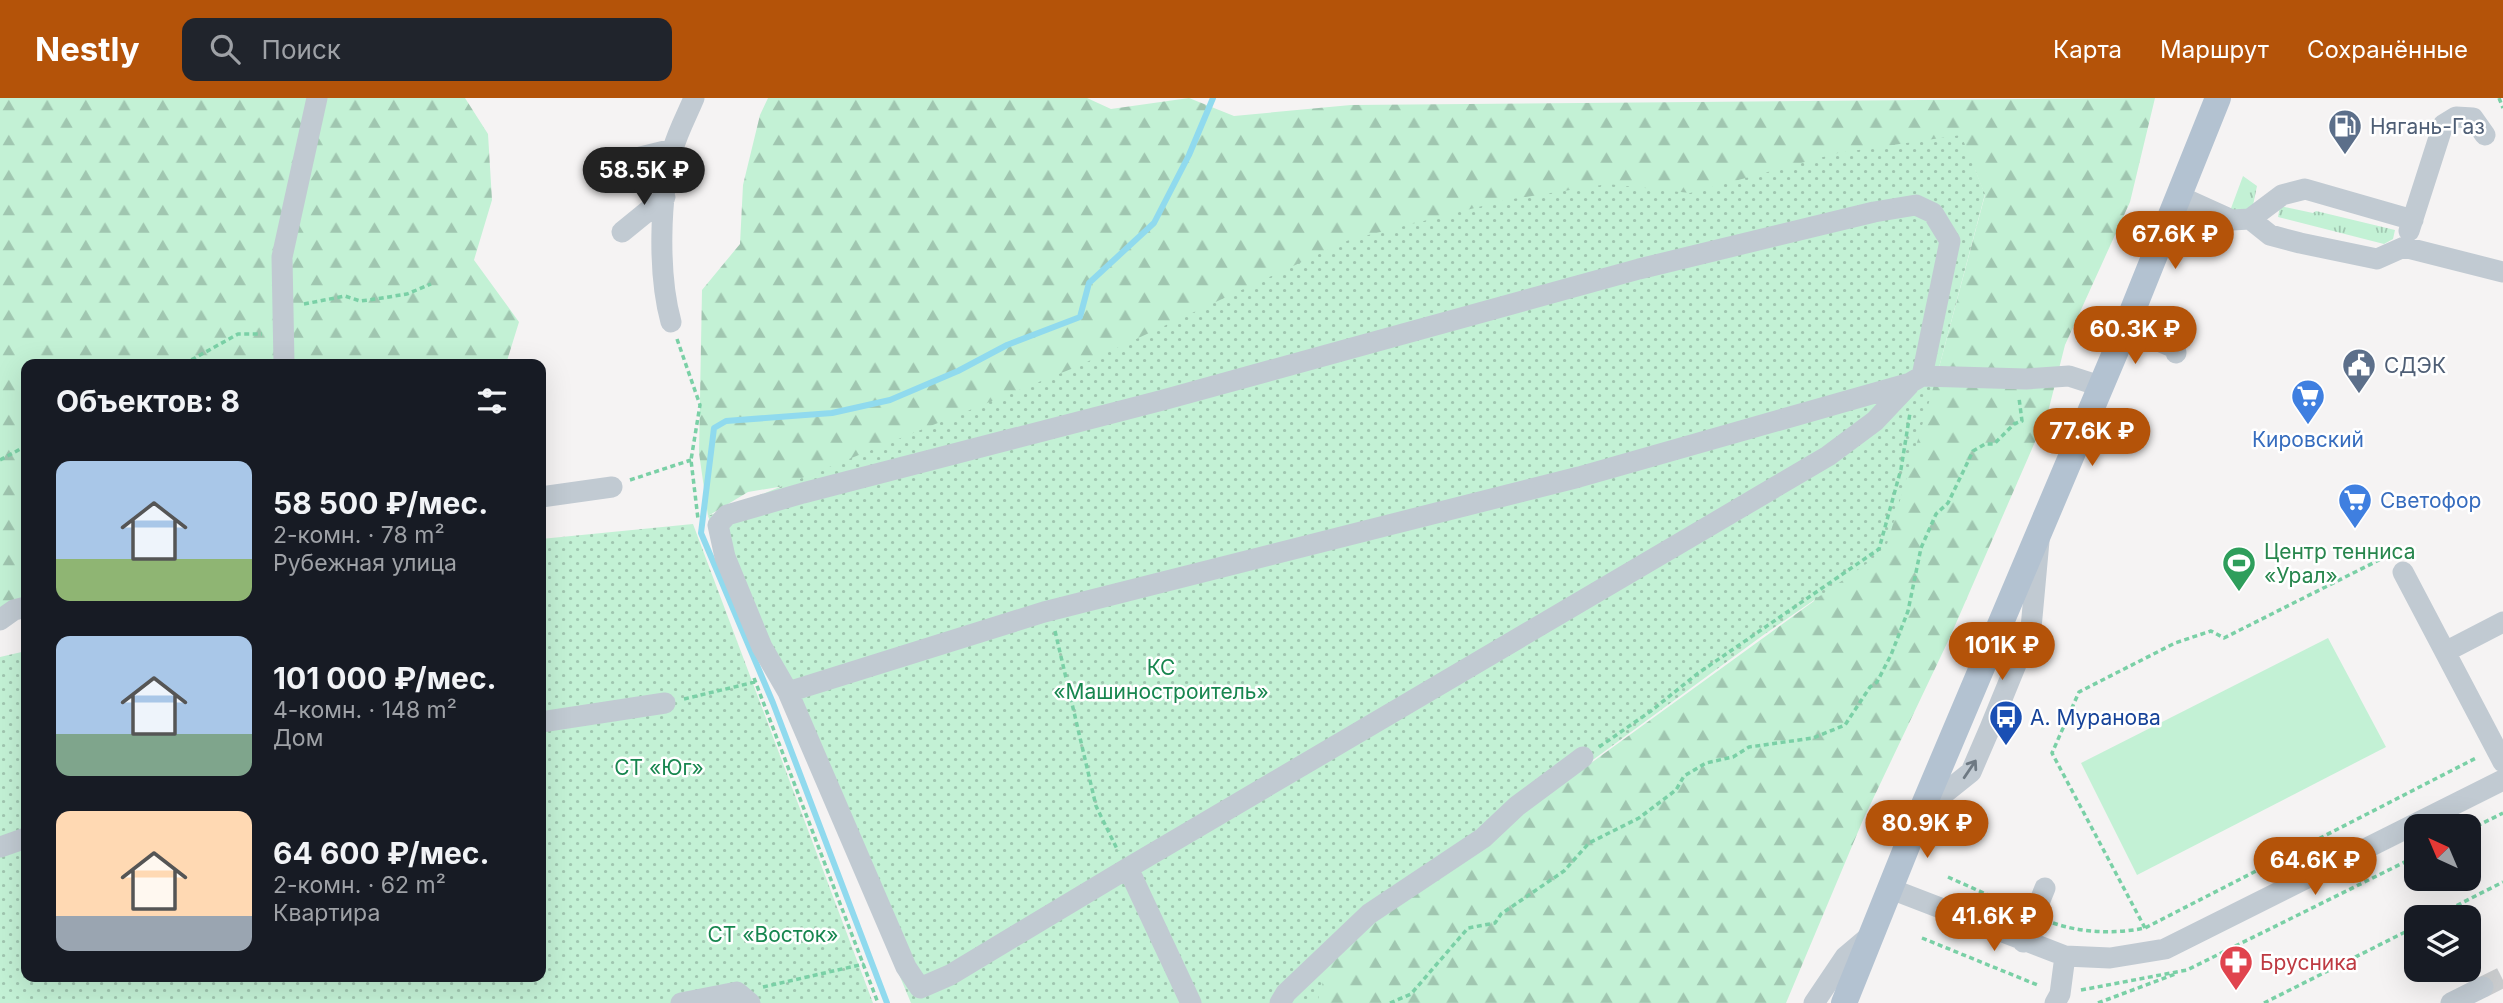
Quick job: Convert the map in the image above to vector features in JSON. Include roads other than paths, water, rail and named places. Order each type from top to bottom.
[{"type":"main road","points":[[1844,1003],[1920,814],[2126,327],[2218,98]]},
{"type":"street","points":[[284,359],[282,257],[317,98]]},
{"type":"street","points":[[671,322],[664,294],[665,197],[673,149],[694,98]]},
{"type":"street","points":[[2404,247],[2443,125],[2456,117],[2473,118],[2485,135]]},
{"type":"street","points":[[596,168],[673,149]]},
{"type":"street","points":[[2179,196],[2232,220],[2250,219],[2282,195],[2305,189],[2413,220]]},
{"type":"street","points":[[622,232],[665,197]]},
{"type":"street","points":[[1916,205],[1933,213],[1951,241],[1916,379],[1875,421],[1828,456],[1128,868],[950,975],[922,995],[906,967],[788,692],[762,647],[725,557],[718,525],[727,515],[1163,400],[1639,269],[1874,212],[1916,205]]},
{"type":"street","points":[[2250,219],[2270,235],[2377,259],[2404,247],[2503,272]]},
{"type":"street","points":[[2126,327],[2175,348],[2176,353]]},
{"type":"street","points":[[788,692],[1051,610],[1579,477],[1916,379],[2069,376],[2101,386]]},
{"type":"street","points":[[546,496],[612,487]]},
{"type":"street","points":[[2403,572],[2499,755]]},
{"type":"street","points":[[0,620],[21,608]]},
{"type":"street","points":[[2445,652],[2503,622]]},
{"type":"street","points":[[546,721],[665,703]]},
{"type":"street","points":[[1280,1003],[1286,993],[1369,914],[1483,838],[1517,806],[1583,757]]},
{"type":"street","points":[[1891,889],[2065,957],[2110,958],[2165,949],[2503,780]]},
{"type":"street","points":[[0,847],[21,840]]},
{"type":"street","points":[[1128,868],[1191,1003]]},
{"type":"street","points":[[2023,942],[2045,888]]},
{"type":"street","points":[[1814,1003],[1845,957],[1872,934]]},
{"type":"street","points":[[2055,1003],[2060,994],[2065,957]]},
{"type":"street","points":[[681,1003],[744,997]]},
{"type":"waterway","points":[[887,1003],[773,703],[701,533],[714,428],[726,421],[832,413],[890,400],[958,371],[1007,345],[1080,317],[1089,283],[1154,223],[1189,155],[1213,98]]},
{"type":"tunnel","points":[[2483,987],[2503,977]]},
{"type":"place","name":"Нягань-Газ","points":[[2345,156]]},
{"type":"place","name":"СДЭК","points":[[2359,395]]},
{"type":"place","name":"Кировский","points":[[2308,426]]},
{"type":"place","name":"Светофор","points":[[2355,530]]},
{"type":"place","name":"Центр тенниса «Урал»","points":[[2239,593]]},
{"type":"place","name":"А. Муранова","points":[[2006,747]]},
{"type":"place","name":"Брусника","points":[[2236,992]]},
{"type":"park label","name":"КС «Машиностроитель»","points":[[1161,679]]},
{"type":"park label","name":"СТ «Юг»","points":[[659,767]]},
{"type":"park label","name":"СТ «Восток»","points":[[773,934]]}]
